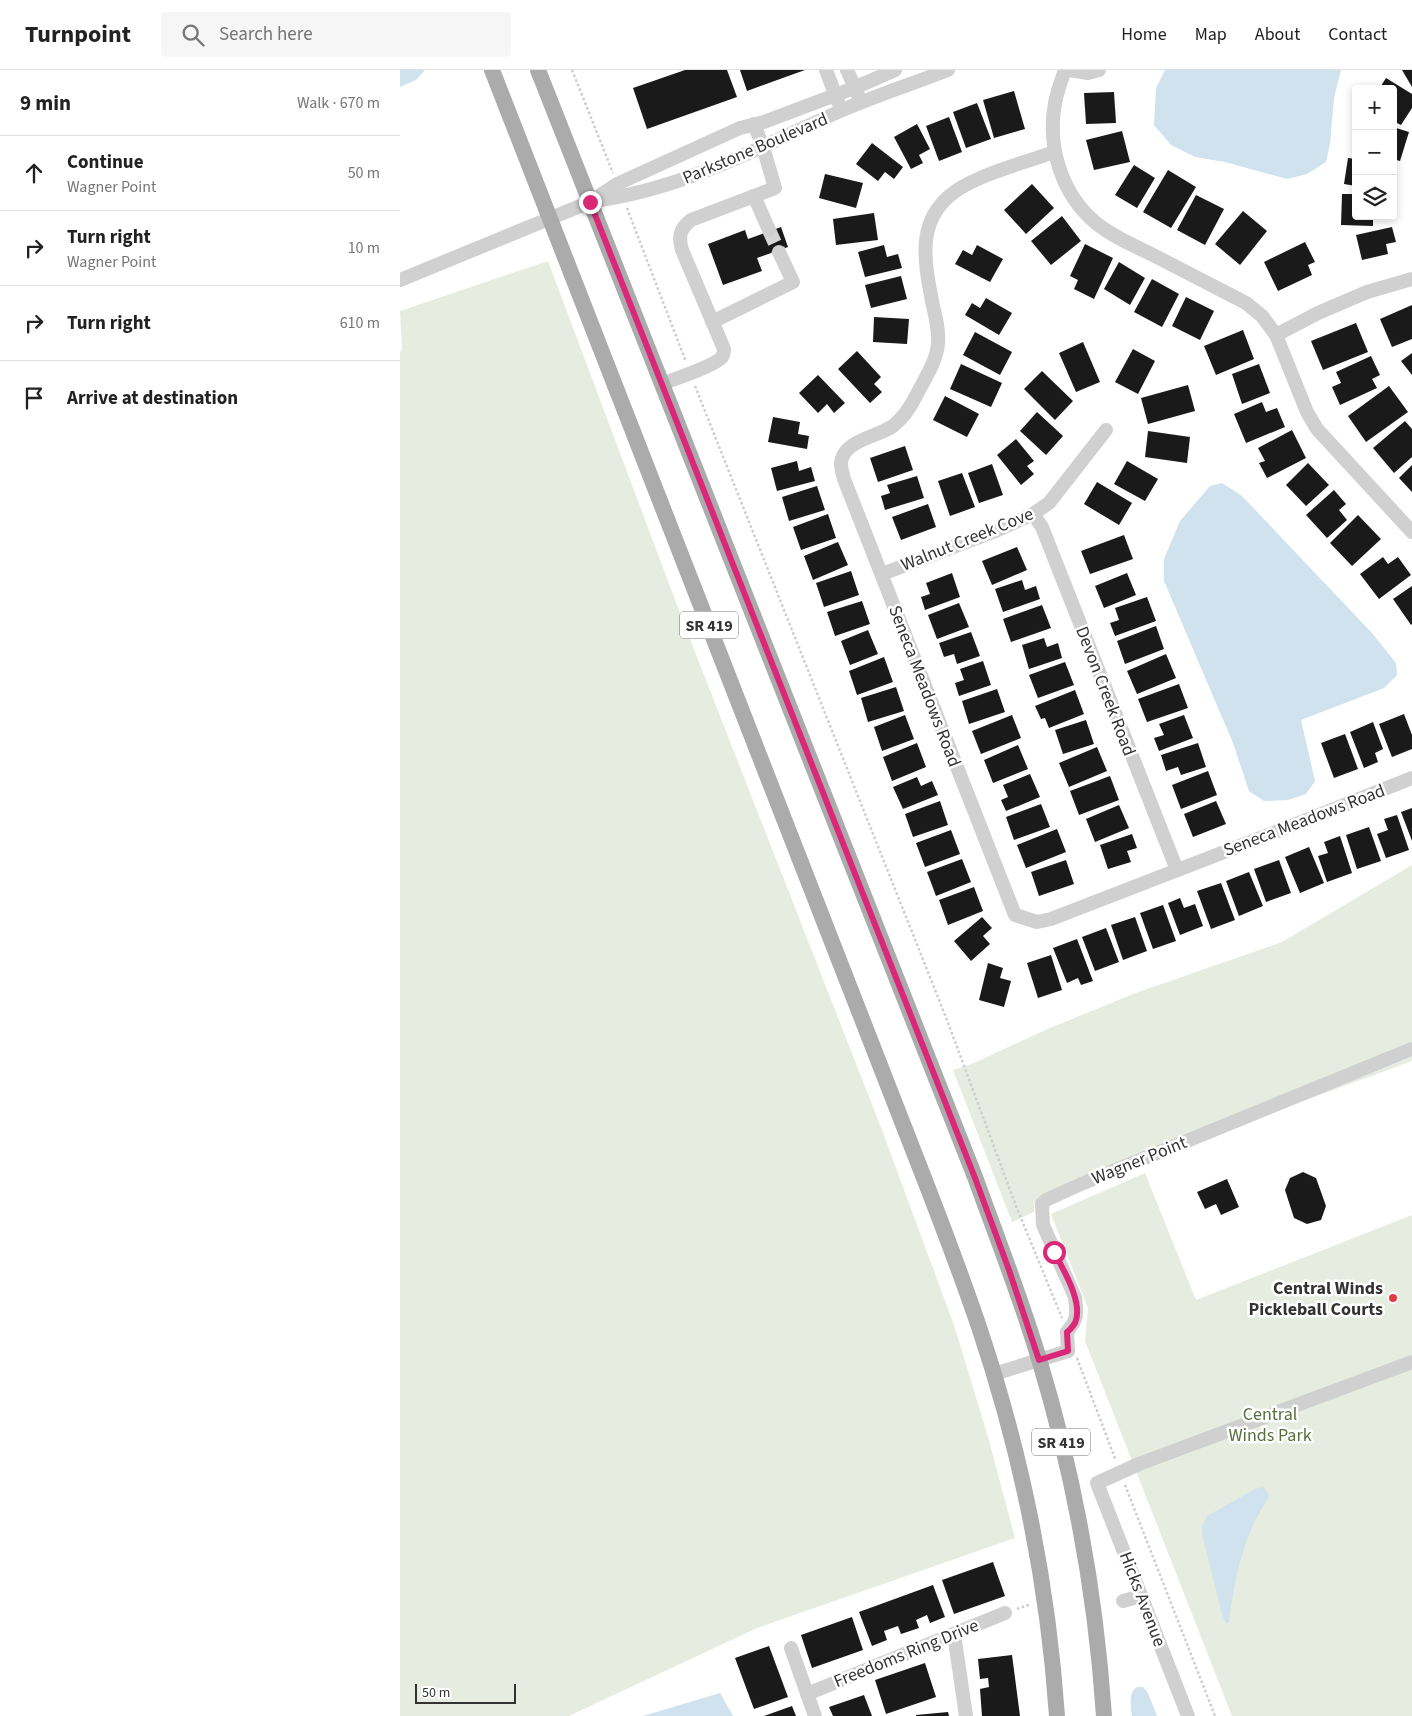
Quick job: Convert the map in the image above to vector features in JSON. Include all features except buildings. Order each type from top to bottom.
[{"type":"main road","name":"SR 419","points":[[492,70],[964,1284],[994,1374],[1023,1486],[1044,1599],[1057,1716]]},
{"type":"main road","name":"SR 419","points":[[538,70],[975,1178],[1009,1270],[1039,1360],[1066,1462],[1080,1529],[1096,1631],[1104,1716]]},
{"type":"street","points":[[826,70],[841,111]]},
{"type":"street","points":[[847,70],[861,103]]},
{"type":"street","name":"Parkstone Boulevard","points":[[590,202],[617,184],[740,128],[764,122],[854,88],[895,70]]},
{"type":"street","name":"Parkstone Boulevard","points":[[590,202],[622,198],[709,171],[841,111],[948,70]]},
{"type":"street","points":[[1065,70],[1055,102],[1052,126],[1054,152],[1064,180],[1078,204],[1096,223],[1120,238],[1246,303],[1262,316],[1276,335],[1307,412],[1318,429],[1412,532]]},
{"type":"street","points":[[1068,70],[1088,73],[1099,70]]},
{"type":"street","points":[[662,384],[721,359],[724,355],[724,350],[682,250],[679,238],[684,226],[691,220],[775,188],[754,124]]},
{"type":"street","name":"Seneca Meadows Road","points":[[1054,152],[980,178],[961,188],[944,202],[931,220],[925,242],[925,264],[937,328],[938,344],[934,359],[907,411],[894,425],[880,434],[860,441],[849,448],[842,458],[841,465],[844,479],[1015,915],[1037,922],[1051,919],[1412,778]]},
{"type":"street","points":[[754,196],[769,230]]},
{"type":"street","points":[[400,280],[590,202]]},
{"type":"street","points":[[712,322],[793,282],[778,252]]},
{"type":"street","points":[[1276,335],[1318,313],[1367,292],[1412,279]]},
{"type":"street","name":"Walnut Creek Cove","points":[[882,574],[998,530],[1033,514],[1049,503],[1106,430]]},
{"type":"street","name":"Devon Creek Road","points":[[1033,514],[1042,527],[1177,870]]},
{"type":"street","name":"Wagner Point","points":[[1039,1360],[1068,1351],[1067,1332],[1075,1322],[1077,1310],[1075,1297],[1043,1224],[1042,1204],[1046,1200],[1099,1176],[1412,1049]]},
{"type":"street","points":[[994,1374],[1039,1360]]},
{"type":"street","name":"Hicks Avenue","points":[[1188,1716],[1097,1482],[1139,1464],[1412,1362]]},
{"type":"street","points":[[1124,1601],[1141,1596]]},
{"type":"street","name":"Freedoms Ring Drive","points":[[807,1694],[1005,1613]]},
{"type":"street","points":[[954,1634],[966,1716]]},
{"type":"street","points":[[791,1648],[815,1716]]},
{"type":"path","points":[[572,70],[614,177]]},
{"type":"path","points":[[626,205],[687,365]]},
{"type":"path","points":[[695,385],[944,1011],[1016,1206],[1067,1332]]},
{"type":"path","points":[[1077,1358],[1117,1465]]},
{"type":"path","points":[[1123,1479],[1215,1716]]},
{"type":"path","points":[[1005,1613],[1044,1599]]},
{"type":"green space","points":[[548,261],[686,629],[882,1130],[955,1328],[988,1437],[1015,1538],[757,1628],[569,1716],[400,1716],[400,352],[402,350],[400,311]]},
{"type":"green space","points":[[1412,865],[1412,1042],[1077,1178],[1040,1196],[1034,1204],[1034,1212],[1012,1222],[953,1070],[974,1063],[1043,1031],[1133,994],[1282,942]]},
{"type":"green space","points":[[1412,1057],[1412,1061],[1279,1110]]},
{"type":"green space","name":"Central Winds Park","points":[[1145,1173],[1196,1300],[1412,1215],[1412,1716],[1232,1716],[1085,1341],[1088,1308],[1051,1214]]},
{"type":"water","points":[[400,70],[424,71],[416,80],[400,87]]},
{"type":"water","points":[[1165,70],[1341,70],[1334,98],[1330,144],[1326,162],[1307,174],[1287,179],[1225,162],[1195,157],[1171,145],[1154,125],[1156,88]]},
{"type":"water","points":[[1222,483],[1242,496],[1372,633],[1396,663],[1397,675],[1384,688],[1301,720],[1315,781],[1306,794],[1288,800],[1264,801],[1249,791],[1233,743],[1164,581],[1164,559],[1180,521],[1210,486]]},
{"type":"water","points":[[1264,1487],[1269,1498],[1252,1526],[1246,1542],[1237,1574],[1229,1622],[1226,1623],[1222,1614],[1202,1534],[1202,1527],[1207,1516],[1255,1489]]},
{"type":"water","points":[[1137,1687],[1143,1687],[1148,1693],[1157,1716],[1132,1716],[1131,1696]]},
{"type":"water","points":[[720,1693],[733,1716],[643,1716]]},
{"type":"tunnel","points":[[769,230],[779,252]]},
{"type":"place","name":"Central Winds Pickleball Courts","points":[[1393,1298]]},
{"type":"route","points":[[590,202],[975,1178],[1009,1270],[1039,1360],[1068,1351],[1067,1332],[1075,1322],[1077,1310],[1070,1284],[1054,1252]]}]
